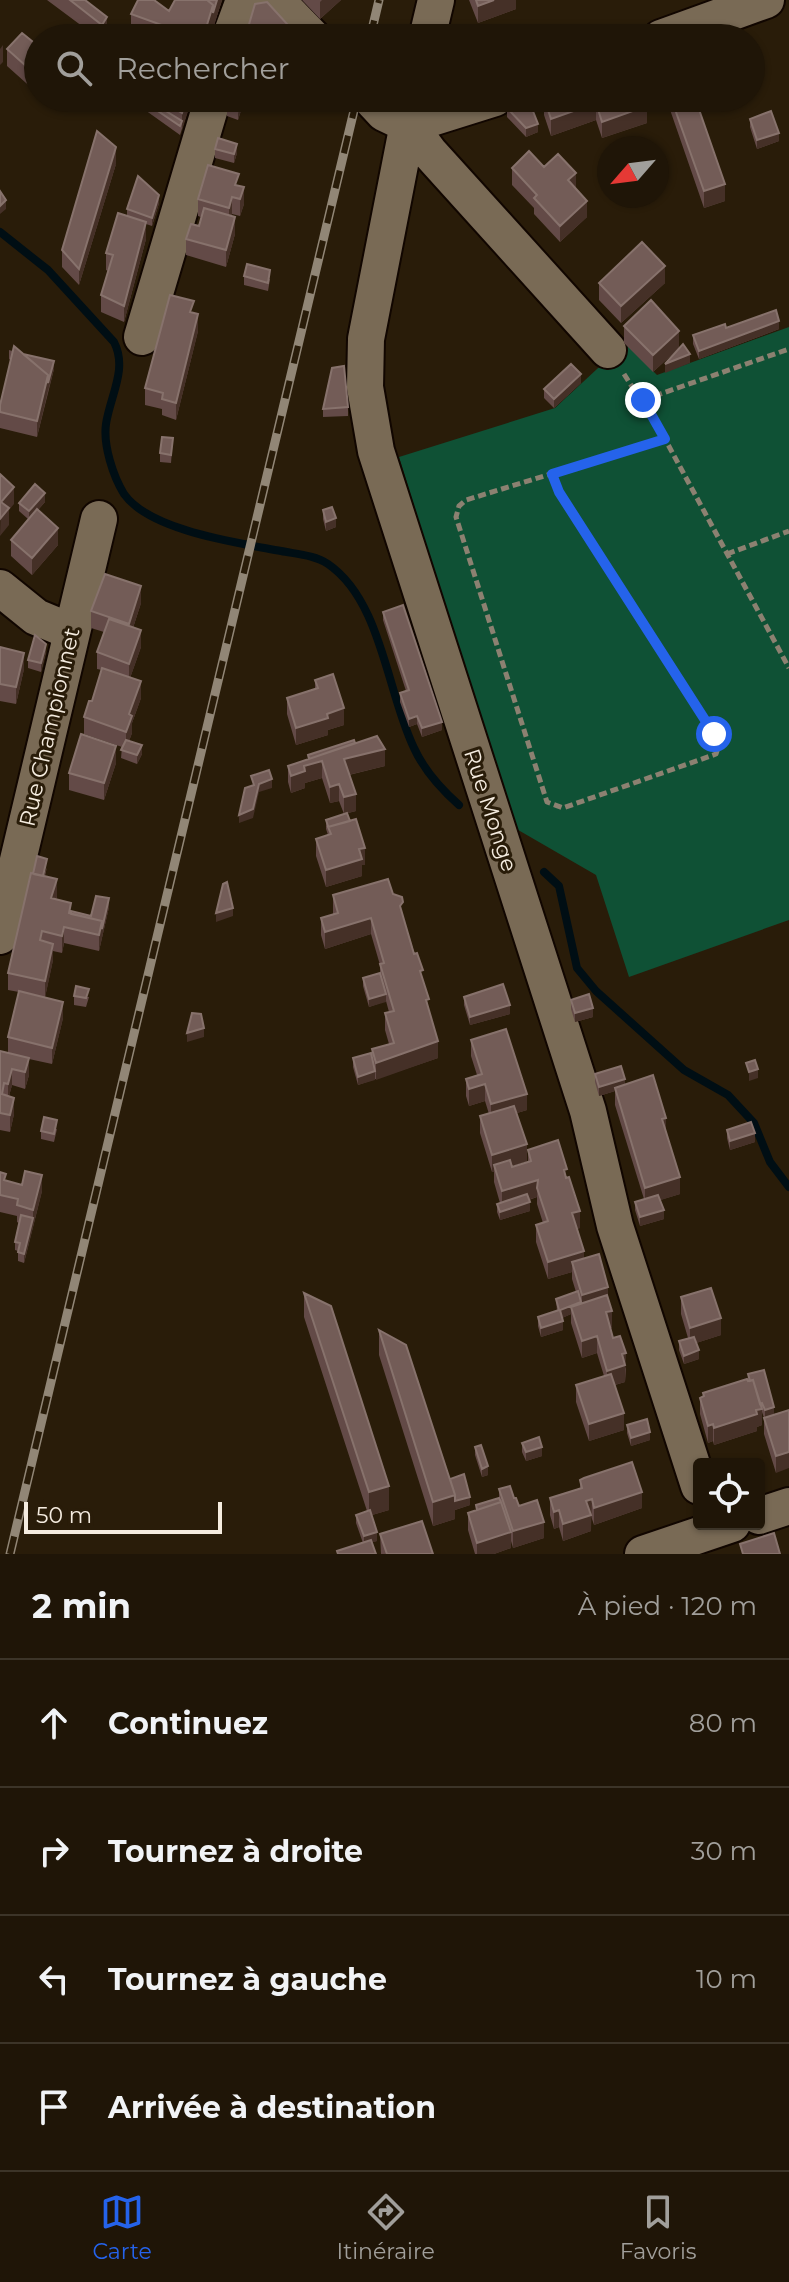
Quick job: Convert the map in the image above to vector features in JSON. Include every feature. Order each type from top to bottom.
[{"type":"street","points":[[235,24],[244,0]]},
{"type":"street","points":[[276,0],[299,24]]},
{"type":"street","points":[[430,24],[436,0]]},
{"type":"street","points":[[700,24],[766,0]]},
{"type":"street","points":[[142,337],[209,112]]},
{"type":"street","points":[[383,112],[411,112],[429,152],[608,350]]},
{"type":"street","name":"Rue Monge","points":[[411,112],[366,339],[365,387],[376,451],[588,1111],[615,1226],[693,1467]]},
{"type":"street","name":"Rue Championnet","points":[[0,936],[99,519]]},
{"type":"street","points":[[0,588],[36,617],[72,632]]},
{"type":"street","points":[[765,1514],[789,1506]]},
{"type":"street","points":[[643,1554],[708,1530]]},
{"type":"path","points":[[643,400],[789,349]]},
{"type":"path","points":[[608,350],[643,400],[789,668]]},
{"type":"path","points":[[552,474],[559,492],[719,745],[716,754],[563,808],[547,802],[456,517],[459,506],[466,500],[665,439]]},
{"type":"path","points":[[727,554],[789,531]]},
{"type":"green space","points":[[789,327],[789,920],[629,977],[596,875],[513,827],[399,457],[555,408],[625,343],[657,375]]},
{"type":"building","points":[[70,0],[85,0],[107,17],[101,24]]},
{"type":"building","points":[[138,0],[154,0],[169,11],[175,0],[207,0],[213,5],[207,24],[159,24],[131,14]]},
{"type":"building","points":[[207,0],[217,0],[213,13],[213,5]]},
{"type":"building","points":[[476,0],[494,0],[478,6]]},
{"type":"building","points":[[267,2],[287,24],[249,24],[255,4]]},
{"type":"building","points":[[22,33],[24,35],[24,64],[7,49]]},
{"type":"building","points":[[771,111],[779,133],[757,140],[750,119]]},
{"type":"building","points":[[159,112],[167,112],[182,121],[180,126]]},
{"type":"building","points":[[511,112],[533,112],[538,124],[526,128]]},
{"type":"building","points":[[549,112],[571,112],[551,119]]},
{"type":"building","points":[[599,112],[630,112],[602,122]]},
{"type":"building","points":[[676,112],[700,112],[725,184],[704,191]]},
{"type":"building","points":[[97,131],[116,147],[79,269],[62,250]]},
{"type":"building","points":[[218,138],[237,144],[234,154],[215,149]]},
{"type":"building","points":[[529,151],[544,167],[558,154],[576,173],[568,180],[587,201],[560,226],[512,168]]},
{"type":"building","points":[[208,165],[239,174],[235,185],[244,187],[240,199],[232,197],[229,208],[198,199]]},
{"type":"building","points":[[138,176],[159,195],[152,218],[127,209]]},
{"type":"building","points":[[0,191],[6,200],[0,206]]},
{"type":"building","points":[[204,208],[235,217],[226,250],[186,239],[191,224],[199,226]]},
{"type":"building","points":[[118,213],[146,222],[124,306],[101,295],[113,255],[106,253]]},
{"type":"building","points":[[642,242],[665,266],[621,306],[599,283]]},
{"type":"building","points":[[247,264],[270,270],[268,283],[244,276]]},
{"type":"building","points":[[170,295],[194,301],[190,312],[198,314],[176,403],[162,399],[163,393],[145,388]]},
{"type":"building","points":[[651,300],[679,331],[653,355],[624,326]]},
{"type":"building","points":[[776,310],[779,321],[699,351],[693,335],[725,324],[726,328]]},
{"type":"building","points":[[683,344],[690,354],[665,364]]},
{"type":"building","points":[[14,346],[48,375],[37,421],[0,412]]},
{"type":"building","points":[[23,354],[54,361],[48,383],[48,375]]},
{"type":"building","points":[[571,364],[581,374],[554,399],[544,389]]},
{"type":"building","points":[[344,366],[348,407],[323,409],[332,368]]},
{"type":"building","points":[[162,437],[173,438],[171,455],[160,453]]},
{"type":"building","points":[[0,474],[14,487],[1,502],[9,508],[0,519]]},
{"type":"building","points":[[35,484],[45,493],[29,511],[19,503]]},
{"type":"building","points":[[332,507],[336,518],[326,522],[323,510]]},
{"type":"building","points":[[37,509],[58,528],[32,558],[11,540]]},
{"type":"building","points":[[105,574],[141,586],[129,624],[91,611]]},
{"type":"building","points":[[403,605],[442,722],[422,728],[417,716],[409,719],[400,693],[409,690],[383,612]]},
{"type":"building","points":[[109,619],[141,630],[129,664],[97,652]]},
{"type":"building","points":[[35,635],[46,644],[41,663],[28,660]]},
{"type":"building","points":[[0,647],[24,653],[16,687],[0,684]]},
{"type":"building","points":[[102,668],[141,681],[126,732],[84,717]]},
{"type":"building","points":[[333,674],[344,708],[327,714],[328,718],[296,728],[287,698],[318,688],[315,680]]},
{"type":"building","points":[[81,734],[116,746],[104,783],[69,773]]},
{"type":"building","points":[[377,736],[385,749],[344,759],[356,794],[344,797],[339,784],[330,787],[322,761],[304,766],[305,771],[291,776],[288,766]]},
{"type":"building","points":[[126,740],[142,745],[137,755],[121,750]]},
{"type":"building","points":[[354,740],[355,743],[309,759],[308,755]]},
{"type":"building","points":[[269,770],[272,779],[259,784],[253,809],[239,815],[245,788],[254,785],[251,776]]},
{"type":"building","points":[[347,813],[350,821],[328,827],[326,820]]},
{"type":"building","points":[[356,819],[365,848],[359,849],[362,859],[326,870],[316,839],[331,834],[328,827]]},
{"type":"building","points":[[37,856],[47,859],[43,876],[33,874]]},
{"type":"building","points":[[31,873],[57,879],[51,898],[71,903],[69,913],[102,921],[99,935],[64,927],[62,936],[42,931],[40,940],[53,944],[45,981],[8,973]]},
{"type":"building","points":[[388,879],[393,894],[402,897],[400,906],[414,954],[417,953],[423,970],[420,971],[429,999],[426,1000],[438,1041],[376,1063],[372,1049],[394,1043],[385,1013],[394,1011],[371,918],[325,932],[321,918],[338,913],[333,895]]},
{"type":"building","points":[[227,882],[233,908],[216,913],[223,884]]},
{"type":"building","points":[[96,896],[109,898],[102,929],[102,921],[71,914],[71,911],[91,916]]},
{"type":"building","points":[[380,973],[386,994],[369,999],[363,978]]},
{"type":"building","points":[[503,984],[510,1005],[470,1017],[464,997]]},
{"type":"building","points":[[76,986],[89,989],[86,998],[74,996]]},
{"type":"building","points":[[19,991],[63,1002],[52,1048],[8,1037]]},
{"type":"building","points":[[589,994],[593,1008],[575,1013],[571,1000]]},
{"type":"building","points":[[192,1013],[201,1014],[204,1028],[187,1033]]},
{"type":"building","points":[[506,1029],[527,1094],[491,1104],[485,1084],[469,1089],[466,1079],[482,1074],[471,1040]]},
{"type":"building","points":[[0,1051],[29,1058],[25,1072],[12,1069],[8,1084],[4,1083],[2,1094],[14,1098],[10,1115],[0,1113]]},
{"type":"building","points":[[371,1053],[375,1071],[358,1077],[353,1058]]},
{"type":"building","points":[[755,1060],[758,1069],[749,1072],[746,1063]]},
{"type":"building","points":[[621,1066],[625,1079],[599,1087],[595,1074]]},
{"type":"building","points":[[653,1075],[666,1118],[662,1119],[680,1177],[645,1188],[615,1088]]},
{"type":"building","points":[[514,1106],[527,1144],[492,1155],[480,1116]]},
{"type":"building","points":[[44,1117],[57,1120],[54,1134],[41,1131]]},
{"type":"building","points":[[751,1122],[755,1133],[730,1141],[727,1130]]},
{"type":"building","points":[[558,1140],[567,1169],[564,1170],[566,1178],[569,1177],[580,1211],[572,1213],[584,1251],[548,1262],[536,1225],[548,1221],[537,1188],[538,1180],[502,1191],[494,1165],[510,1160],[512,1167],[531,1161],[528,1150]]},
{"type":"building","points":[[25,1171],[42,1175],[33,1210],[17,1205],[18,1199],[0,1195],[0,1172],[6,1174],[4,1180],[22,1185]]},
{"type":"building","points":[[527,1194],[530,1202],[500,1212],[497,1204]]},
{"type":"building","points":[[658,1195],[664,1210],[640,1217],[635,1202]]},
{"type":"building","points":[[21,1215],[33,1218],[24,1254],[18,1252],[20,1243],[15,1242]]},
{"type":"building","points":[[599,1254],[608,1287],[582,1295],[572,1262]]},
{"type":"building","points":[[711,1288],[721,1318],[690,1328],[681,1297]]},
{"type":"building","points":[[578,1291],[581,1302],[560,1310],[563,1321],[541,1328],[538,1317],[559,1310],[556,1299]]},
{"type":"building","points":[[304,1293],[331,1306],[389,1486],[369,1492]]},
{"type":"building","points":[[607,1295],[612,1311],[606,1312],[613,1338],[620,1336],[626,1353],[622,1354],[625,1365],[607,1371],[597,1336],[582,1341],[571,1307]]},
{"type":"building","points":[[379,1330],[406,1345],[455,1495],[433,1502]]},
{"type":"building","points":[[694,1337],[699,1350],[684,1356],[679,1341]]},
{"type":"building","points":[[764,1370],[774,1407],[765,1410],[748,1374]]},
{"type":"building","points":[[611,1374],[624,1413],[589,1424],[576,1385]]},
{"type":"building","points":[[747,1379],[753,1380],[762,1409],[756,1410],[757,1414],[714,1428],[713,1424],[708,1426],[700,1398],[704,1396],[703,1393]]},
{"type":"building","points":[[789,1410],[789,1452],[776,1456],[764,1418]]},
{"type":"building","points":[[647,1419],[650,1432],[631,1438],[627,1425]]},
{"type":"building","points":[[539,1437],[542,1447],[526,1452],[522,1443]]},
{"type":"building","points":[[481,1445],[488,1466],[482,1469],[475,1447]]},
{"type":"building","points":[[632,1462],[642,1492],[594,1508],[592,1499],[586,1501],[591,1515],[563,1524],[559,1510],[554,1512],[550,1498],[582,1488],[580,1480],[584,1478]]},
{"type":"building","points":[[464,1474],[470,1497],[455,1501],[450,1479]]},
{"type":"building","points":[[510,1486],[519,1506],[537,1500],[544,1522],[513,1531],[499,1489]]},
{"type":"building","points":[[499,1498],[501,1502],[477,1510],[476,1505]]},
{"type":"building","points":[[501,1502],[511,1532],[477,1543],[468,1513]]},
{"type":"building","points":[[370,1510],[377,1532],[364,1536],[356,1515]]},
{"type":"building","points":[[422,1521],[433,1554],[387,1554],[380,1534]]},
{"type":"building","points":[[774,1533],[780,1554],[743,1554],[740,1544]]},
{"type":"building","points":[[371,1540],[376,1554],[338,1554],[337,1551]]},
{"type":"waterway","points":[[0,232],[48,270],[114,342],[119,372],[106,424],[106,441],[116,478],[124,494],[136,507],[174,526],[220,539],[311,557],[328,564],[346,580],[372,624],[405,726],[418,756],[434,779],[459,805]]},
{"type":"waterway","points":[[544,872],[559,886],[577,968],[596,991],[684,1070],[728,1095],[754,1123],[770,1162],[789,1187]]},
{"type":"railway","points":[[373,24],[379,0]]},
{"type":"railway","points":[[10,1554],[354,112]]},
{"type":"route","points":[[643,400],[665,439],[552,474],[559,492],[714,734]]}]
